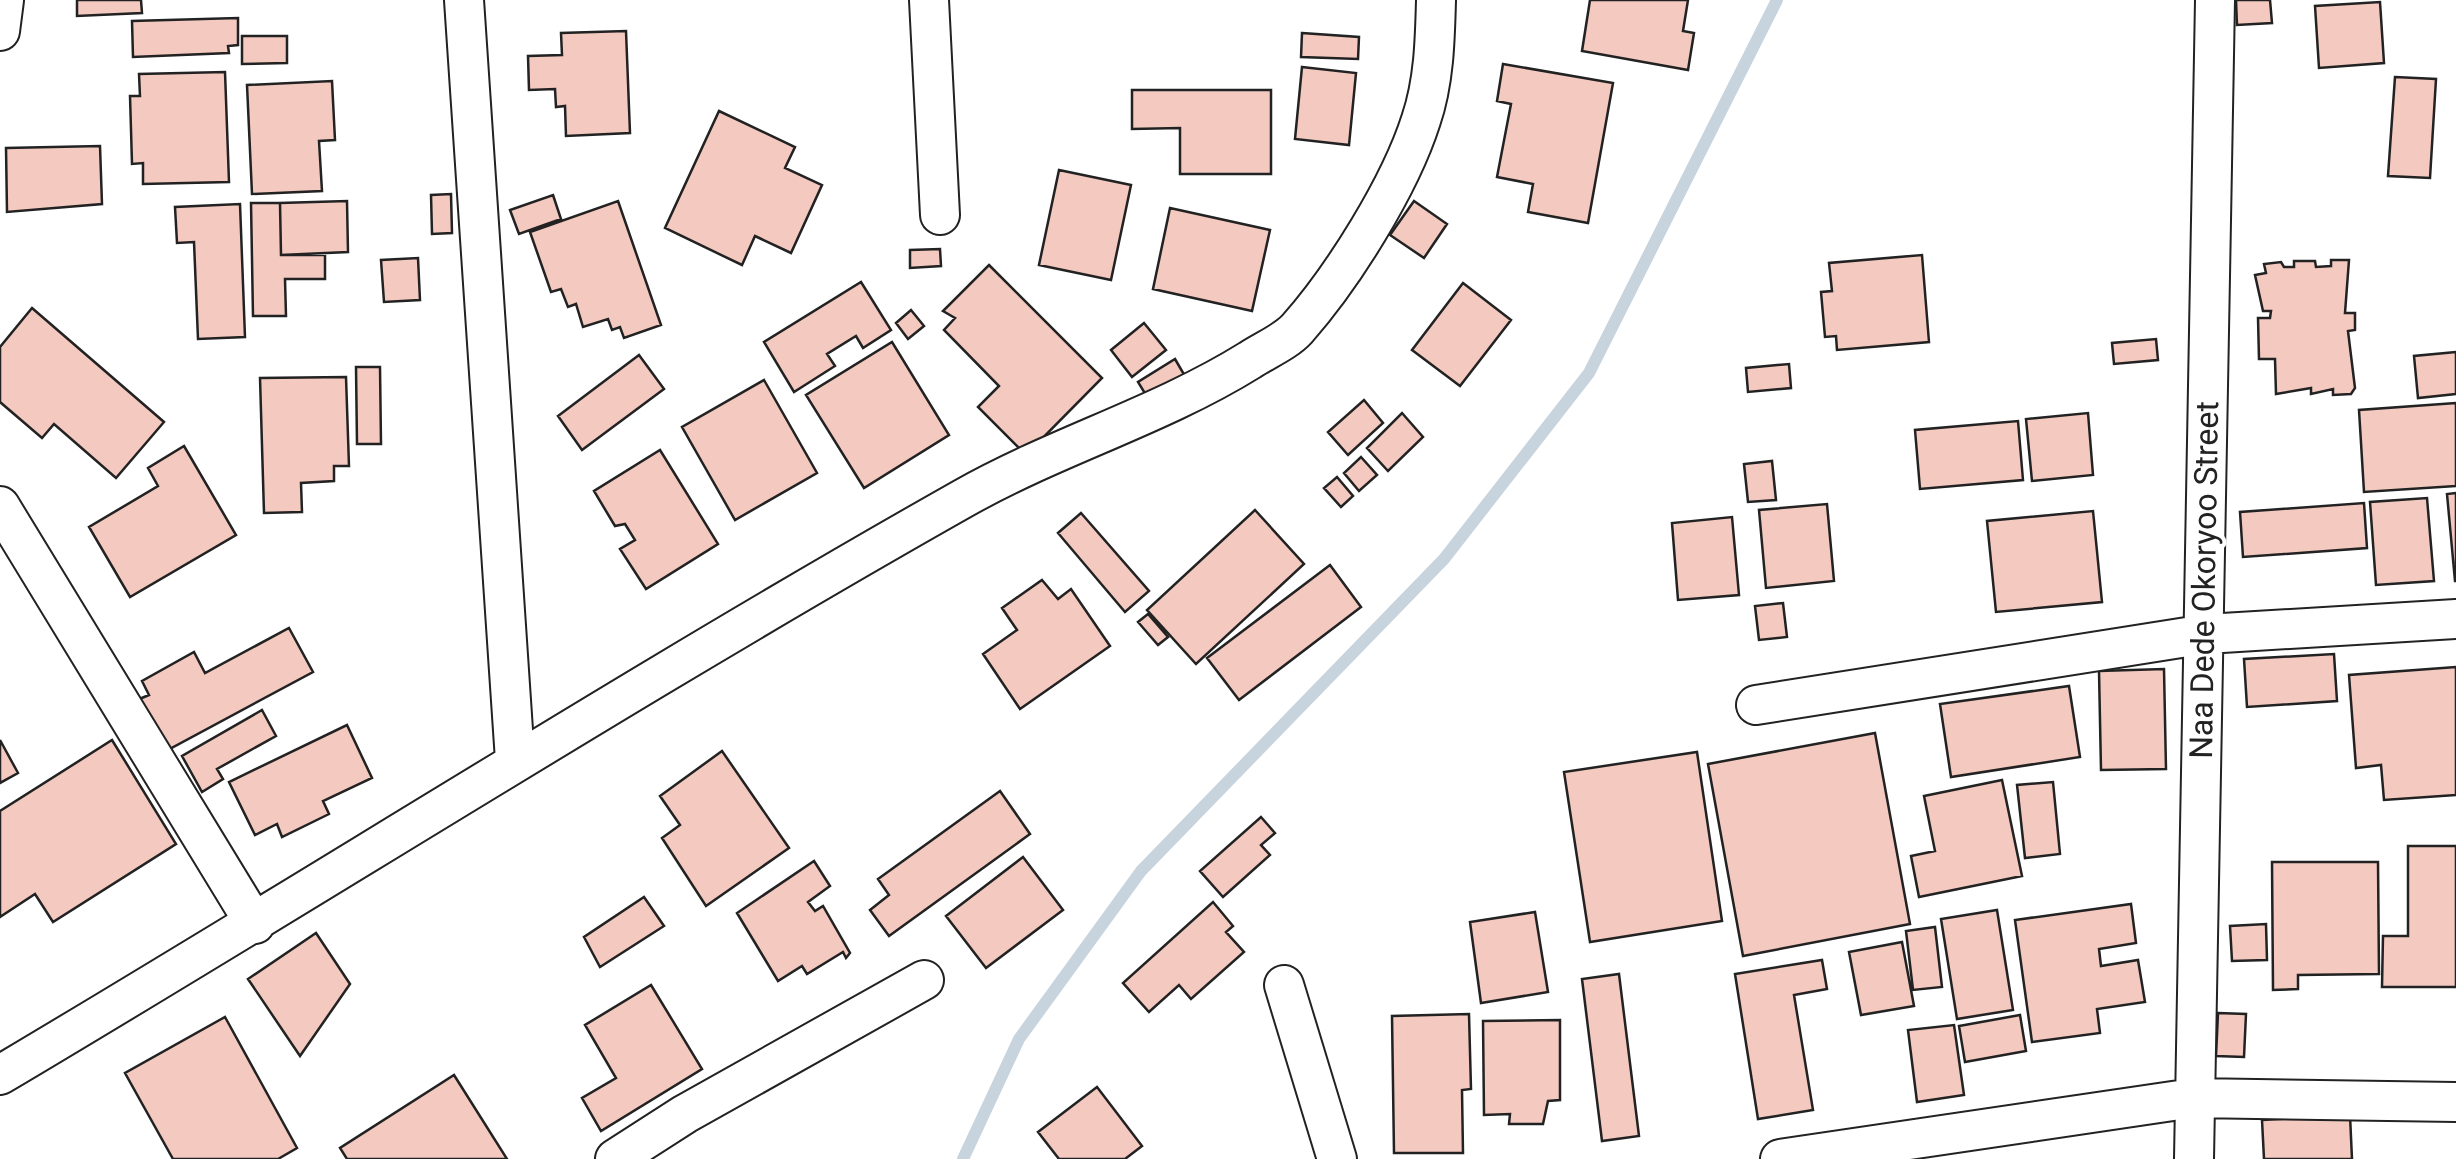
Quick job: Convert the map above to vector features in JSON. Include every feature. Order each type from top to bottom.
[{"type":"street","points":[[0,32],[4,0]]},
{"type":"street","points":[[464,0],[515,760]]},
{"type":"street","points":[[928,0],[940,215]]},
{"type":"street","points":[[0,1075],[255,924],[515,760],[970,495],[1155,412],[1294,332],[1352,252],[1415,136],[1435,48],[1436,0]]},
{"type":"street","name":"Naa Dede Okoryoo Street","points":[[2194,1159],[2215,0]]},
{"type":"street","points":[[0,506],[255,924]]},
{"type":"street","points":[[1756,705],[2206,634],[2456,619]]},
{"type":"street","points":[[615,1159],[685,1114],[924,980]]},
{"type":"street","points":[[1284,984],[1338,1159]]},
{"type":"street","points":[[1780,1159],[2193,1098],[2456,1102]]},
{"type":"building","points":[[77,0],[141,0],[142,13],[77,16]]},
{"type":"building","points":[[1590,0],[1688,0],[1683,31],[1694,33],[1688,70],[1582,51]]},
{"type":"building","points":[[2236,0],[2270,0],[2272,23],[2237,25]]},
{"type":"building","points":[[2380,2],[2384,63],[2319,68],[2315,6]]},
{"type":"building","points":[[238,18],[238,45],[228,46],[229,53],[133,57],[132,21]]},
{"type":"building","points":[[626,31],[630,133],[566,136],[565,106],[556,107],[555,89],[529,90],[528,56],[562,55],[561,33]]},
{"type":"building","points":[[1302,33],[1359,37],[1358,59],[1301,57]]},
{"type":"building","points":[[242,36],[287,36],[287,63],[242,64]]},
{"type":"building","points":[[1503,64],[1613,83],[1588,223],[1528,212],[1533,184],[1497,177],[1511,104],[1497,101]]},
{"type":"building","points":[[1302,67],[1356,73],[1349,145],[1295,139]]},
{"type":"building","points":[[225,72],[229,182],[143,184],[143,163],[132,164],[130,96],[140,96],[139,74]]},
{"type":"building","points":[[2395,77],[2436,79],[2430,178],[2388,176]]},
{"type":"building","points":[[332,81],[335,140],[319,141],[322,191],[252,194],[247,85]]},
{"type":"building","points":[[1132,90],[1271,90],[1271,174],[1180,174],[1180,128],[1132,129]]},
{"type":"building","points":[[719,111],[795,147],[785,168],[822,185],[791,253],[755,236],[742,265],[665,228]]},
{"type":"building","points":[[100,146],[102,204],[7,212],[6,148]]},
{"type":"building","points":[[1059,170],[1131,185],[1111,280],[1039,265]]},
{"type":"building","points":[[451,194],[452,233],[432,234],[431,195]]},
{"type":"building","points":[[553,195],[561,219],[519,234],[510,210]]},
{"type":"building","points":[[347,201],[348,252],[281,255],[280,203]]},
{"type":"building","points":[[618,201],[661,325],[624,338],[620,327],[612,330],[608,319],[583,327],[576,304],[568,307],[561,289],[551,292],[530,232]]},
{"type":"building","points":[[1414,201],[1447,224],[1424,258],[1390,235]]},
{"type":"building","points":[[251,203],[280,203],[281,255],[325,255],[325,279],[285,279],[286,316],[253,316]]},
{"type":"building","points":[[240,204],[245,337],[198,339],[194,242],[177,243],[175,207]]},
{"type":"building","points":[[1170,208],[1270,230],[1252,311],[1153,289]]},
{"type":"building","points":[[940,249],[941,266],[910,268],[910,250]]},
{"type":"building","points":[[1922,255],[1929,342],[1837,350],[1836,336],[1825,337],[1821,292],[1832,291],[1829,263]]},
{"type":"building","points":[[418,258],[420,300],[384,302],[381,260]]},
{"type":"building","points":[[2331,260],[2349,260],[2345,313],[2355,313],[2355,330],[2348,331],[2355,388],[2351,394],[2333,395],[2333,389],[2311,394],[2311,388],[2276,394],[2275,359],[2259,359],[2258,318],[2270,318],[2271,311],[2263,311],[2255,275],[2266,273],[2264,264],[2281,262],[2284,267],[2294,267],[2294,261],[2315,261],[2316,267],[2331,266]]},
{"type":"building","points":[[989,265],[1102,378],[1026,455],[978,407],[999,386],[944,330],[955,318],[943,311]]},
{"type":"building","points":[[861,282],[891,330],[863,348],[856,336],[827,354],[835,366],[794,392],[764,342]]},
{"type":"building","points":[[1463,283],[1511,320],[1460,386],[1412,350]]},
{"type":"building","points":[[32,308],[164,422],[116,478],[54,424],[42,438],[0,402],[0,347]]},
{"type":"building","points":[[911,310],[924,326],[908,339],[896,323]]},
{"type":"building","points":[[1144,323],[1166,350],[1132,377],[1111,350]]},
{"type":"building","points":[[2156,339],[2158,360],[2114,364],[2112,343]]},
{"type":"building","points":[[892,342],[949,435],[864,488],[806,395]]},
{"type":"building","points":[[2456,352],[2456,394],[2418,398],[2414,356]]},
{"type":"building","points":[[639,355],[664,389],[582,450],[558,416]]},
{"type":"building","points":[[1175,359],[1189,383],[1152,405],[1138,382]]},
{"type":"building","points":[[1789,364],[1791,388],[1748,392],[1746,368]]},
{"type":"building","points":[[356,367],[380,367],[381,444],[357,444]]},
{"type":"building","points":[[346,377],[349,466],[334,466],[334,481],[301,483],[302,512],[264,513],[260,378]]},
{"type":"building","points":[[764,380],[817,473],[735,520],[682,427]]},
{"type":"building","points":[[1364,400],[1383,423],[1348,455],[1328,432]]},
{"type":"building","points":[[2456,403],[2456,486],[2364,492],[2359,410]]},
{"type":"building","points":[[1402,413],[1423,437],[1388,471],[1367,448]]},
{"type":"building","points":[[2088,413],[2093,475],[2032,481],[2026,419]]},
{"type":"building","points":[[2018,421],[2023,480],[1920,489],[1915,430]]},
{"type":"building","points":[[184,446],[236,535],[130,597],[89,527],[158,486],[148,468]]},
{"type":"building","points":[[660,450],[718,544],[646,589],[620,549],[635,540],[625,524],[615,526],[594,491]]},
{"type":"building","points":[[1361,457],[1377,475],[1359,491],[1344,473]]},
{"type":"building","points":[[1772,461],[1776,500],[1748,502],[1744,464]]},
{"type":"building","points":[[1337,477],[1353,496],[1341,507],[1324,488]]},
{"type":"building","points":[[2456,493],[2456,581],[2455,581],[2447,494]]},
{"type":"building","points":[[2427,498],[2434,581],[2376,585],[2370,502]]},
{"type":"building","points":[[2364,503],[2367,548],[2243,557],[2240,512]]},
{"type":"building","points":[[1827,504],[1834,581],[1766,588],[1759,510]]},
{"type":"building","points":[[1255,510],[1304,564],[1196,664],[1147,610]]},
{"type":"building","points":[[2093,511],[2102,602],[1996,612],[1987,521]]},
{"type":"building","points":[[1081,513],[1149,591],[1125,612],[1058,533]]},
{"type":"building","points":[[1732,517],[1739,595],[1678,600],[1672,523]]},
{"type":"building","points":[[1330,565],[1361,607],[1239,700],[1207,658]]},
{"type":"building","points":[[1042,580],[1058,599],[1071,589],[1110,646],[1020,709],[983,654],[1017,630],[1002,608]]},
{"type":"building","points":[[1783,603],[1787,637],[1759,640],[1755,606]]},
{"type":"building","points":[[1148,614],[1168,637],[1158,645],[1138,622]]},
{"type":"building","points":[[289,628],[313,672],[164,752],[137,700],[149,695],[142,681],[194,652],[205,673]]},
{"type":"building","points":[[2334,654],[2337,701],[2247,707],[2244,659]]},
{"type":"building","points":[[2456,667],[2456,795],[2384,800],[2381,765],[2356,768],[2349,675]]},
{"type":"building","points":[[2164,669],[2166,769],[2101,770],[2099,671]]},
{"type":"building","points":[[2069,686],[2080,757],[1951,777],[1940,704]]},
{"type":"building","points":[[262,710],[276,736],[217,769],[223,779],[202,792],[182,756]]},
{"type":"building","points":[[347,725],[372,778],[323,801],[329,814],[282,837],[277,824],[255,835],[229,782]]},
{"type":"building","points":[[1875,733],[1910,924],[1743,956],[1708,764]]},
{"type":"building","points":[[0,740],[18,773],[0,783]]},
{"type":"building","points":[[112,740],[176,844],[53,922],[35,894],[0,917],[0,811]]},
{"type":"building","points":[[722,751],[789,848],[706,906],[662,838],[680,825],[660,796]]},
{"type":"building","points":[[1697,752],[1722,921],[1590,942],[1564,772]]},
{"type":"building","points":[[2002,780],[2022,876],[1919,897],[1911,856],[1935,851],[1924,796]]},
{"type":"building","points":[[2053,782],[2060,854],[2025,858],[2017,785]]},
{"type":"building","points":[[1000,791],[1030,834],[889,936],[870,910],[889,895],[878,879]]},
{"type":"building","points":[[1261,817],[1275,833],[1261,845],[1270,855],[1223,897],[1200,871]]},
{"type":"building","points":[[2408,846],[2456,846],[2456,987],[2382,987],[2383,936],[2408,936]]},
{"type":"building","points":[[1023,857],[1063,910],[986,968],[946,916]]},
{"type":"building","points":[[814,861],[830,886],[808,902],[815,911],[823,906],[850,953],[846,958],[843,952],[807,974],[802,966],[778,981],[737,913]]},
{"type":"building","points":[[2272,862],[2378,862],[2379,974],[2298,975],[2298,989],[2273,990]]},
{"type":"building","points":[[644,897],[664,926],[600,967],[584,937]]},
{"type":"building","points":[[1213,902],[1233,926],[1226,932],[1244,952],[1191,999],[1179,985],[1149,1012],[1123,983]]},
{"type":"building","points":[[2131,904],[2136,943],[2099,949],[2101,966],[2138,960],[2145,1002],[2097,1009],[2100,1033],[2032,1042],[2015,920]]},
{"type":"building","points":[[1997,910],[2013,1010],[1957,1019],[1941,919]]},
{"type":"building","points":[[1535,912],[1548,992],[1481,1003],[1470,922]]},
{"type":"building","points":[[2266,924],[2267,960],[2232,961],[2230,926]]},
{"type":"building","points":[[1935,927],[1942,987],[1913,990],[1906,931]]},
{"type":"building","points":[[316,933],[350,984],[300,1056],[248,979]]},
{"type":"building","points":[[1902,942],[1914,1006],[1861,1015],[1849,952]]},
{"type":"building","points":[[1822,960],[1827,989],[1794,995],[1813,1110],[1758,1119],[1735,974]]},
{"type":"building","points":[[1619,974],[1639,1136],[1602,1141],[1582,979]]},
{"type":"building","points":[[651,985],[702,1069],[601,1131],[582,1098],[616,1078],[585,1025]]},
{"type":"building","points":[[2218,1013],[2246,1014],[2244,1057],[2216,1056]]},
{"type":"building","points":[[1469,1014],[1471,1089],[1462,1090],[1463,1153],[1394,1153],[1392,1016]]},
{"type":"building","points":[[2020,1015],[2026,1051],[1965,1062],[1959,1026]]},
{"type":"building","points":[[225,1017],[297,1148],[278,1159],[173,1159],[125,1073]]},
{"type":"building","points":[[1560,1020],[1560,1100],[1548,1101],[1543,1124],[1509,1124],[1510,1114],[1484,1115],[1483,1021]]},
{"type":"building","points":[[1954,1025],[1964,1095],[1917,1102],[1908,1030]]},
{"type":"building","points":[[454,1075],[507,1159],[347,1159],[340,1148]]},
{"type":"building","points":[[1097,1087],[1142,1146],[1125,1159],[1059,1159],[1038,1132]]},
{"type":"building","points":[[2350,1115],[2352,1159],[2264,1159],[2262,1120]]},
{"type":"waterway","points":[[963,1159],[1019,1039],[1141,871],[1444,559],[1589,373],[1777,0]]}]
